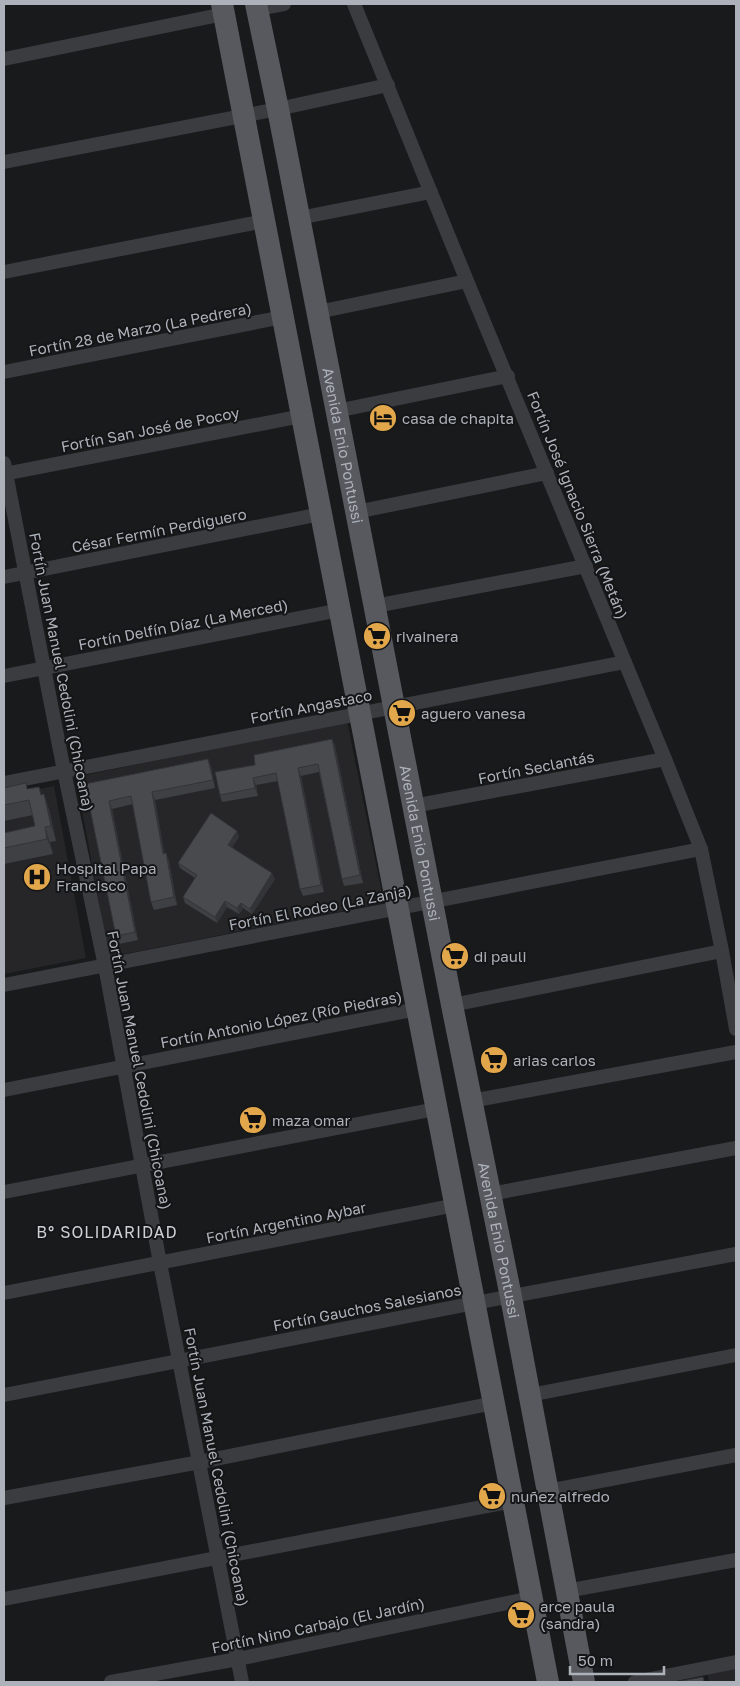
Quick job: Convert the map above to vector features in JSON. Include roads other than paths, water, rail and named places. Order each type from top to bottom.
[{"type":"main road","name":"Avenida Enio Pontussi","points":[[257,7],[511,1297],[584,1682]]},
{"type":"main road","points":[[223,9],[548,1682]]},
{"type":"street","points":[[257,7],[284,4]]},
{"type":"street","name":"Fortín José Ignacio Sierra (Metán)","points":[[354,4],[701,849],[722,951],[731,970],[736,1029]]},
{"type":"street","points":[[4,58],[223,9]]},
{"type":"street","points":[[4,162],[244,116],[388,85]]},
{"type":"street","points":[[299,218],[431,192]]},
{"type":"street","points":[[4,272],[264,221]]},
{"type":"street","points":[[318,312],[467,281]]},
{"type":"street","name":"Fortín 28 de Marzo (La Pedrera)","points":[[4,372],[283,317]]},
{"type":"street","points":[[336,411],[508,376]]},
{"type":"street","name":"Fortín San José de Pocoy","points":[[4,471],[302,416]]},
{"type":"street","name":"Fortín Juan Manuel Cedolini (Chicoana)","points":[[4,471],[105,966],[160,1263],[242,1682]]},
{"type":"street","points":[[356,512],[547,473]]},
{"type":"street","name":"César Fermín Perdiguero","points":[[4,577],[321,514]]},
{"type":"street","points":[[375,606],[586,566]]},
{"type":"street","name":"Fortín Delfín Díaz (La Merced)","points":[[4,676],[340,610]]},
{"type":"street","name":"Fortín Angastaco","points":[[4,783],[625,662]]},
{"type":"street","name":"Fortín Seclantás","points":[[414,806],[665,759]]},
{"type":"street","name":"Fortín El Rodeo (La Zanja)","points":[[4,985],[701,849]]},
{"type":"street","points":[[452,1005],[722,951]]},
{"type":"street","name":"Fortín Antonio López (Río Piedras)","points":[[4,1090],[417,1009]]},
{"type":"street","points":[[471,1101],[736,1052]]},
{"type":"street","points":[[4,1192],[436,1109]]},
{"type":"street","points":[[490,1194],[736,1148]]},
{"type":"street","name":"Fortín Argentino Aybar","points":[[4,1293],[456,1205]]},
{"type":"street","name":"Fortín Gauchos Salesianos","points":[[4,1395],[736,1254]]},
{"type":"street","points":[[530,1395],[736,1355]]},
{"type":"street","points":[[4,1498],[200,1462],[494,1404]]},
{"type":"street","points":[[548,1491],[736,1455]]},
{"type":"street","points":[[4,1599],[513,1501]]},
{"type":"street","points":[[566,1591],[736,1560]]},
{"type":"street","name":"Fortín Nino Carbajo (El Jardín)","points":[[111,1682],[238,1659],[532,1598]]},
{"type":"street","points":[[635,1682],[736,1662]]},
{"type":"place","name":"casa de chapita","points":[[383,418]]},
{"type":"place","name":"rivainera","points":[[377,636]]},
{"type":"place","name":"aguero vanesa","points":[[402,713]]},
{"type":"place","name":"Hospital Papa Francisco","points":[[37,877]]},
{"type":"place","name":"di pauli","points":[[455,956]]},
{"type":"place","name":"arias carlos","points":[[494,1060]]},
{"type":"place","name":"maza omar","points":[[253,1120]]},
{"type":"place","name":"nuñez alfredo","points":[[492,1496]]},
{"type":"place","name":"arce paula (sandra)","points":[[521,1615]]},
{"type":"district","name":"B° SOLIDARIDAD","points":[[107,1232]]}]
